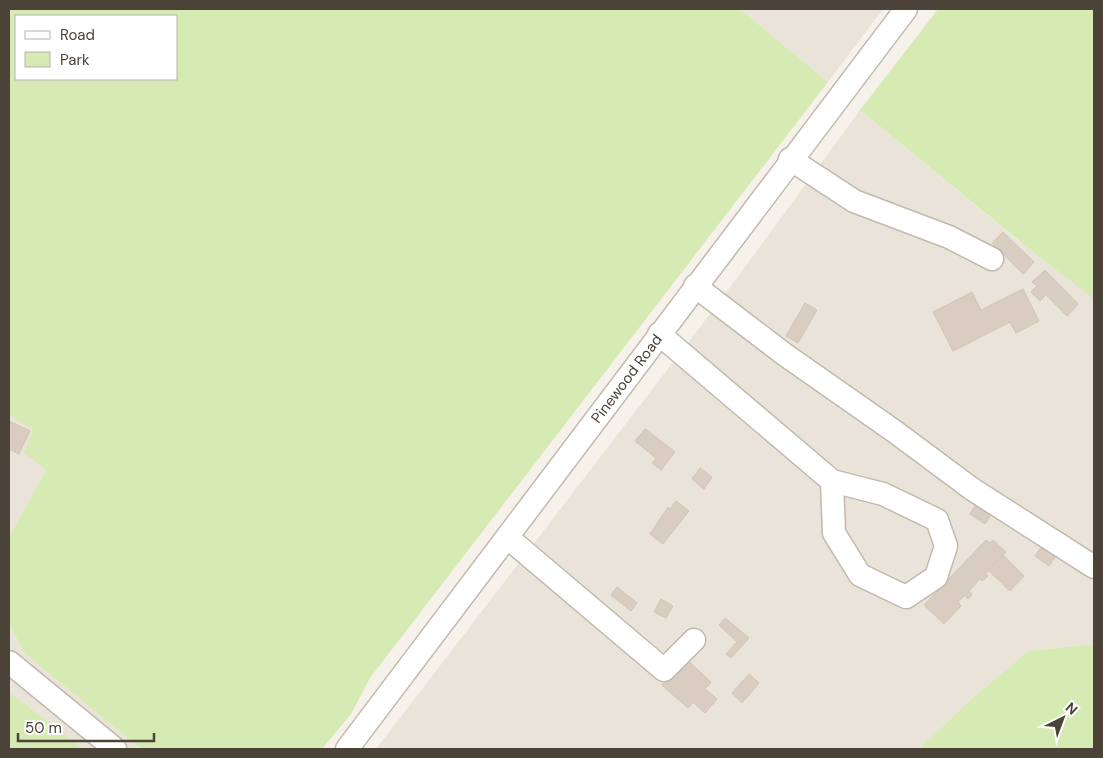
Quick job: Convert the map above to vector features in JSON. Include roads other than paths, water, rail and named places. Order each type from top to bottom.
[{"type":"street","name":"Pinewood Road","points":[[347,749],[790,160],[906,9]]},
{"type":"street","points":[[790,160],[854,201],[949,237],[992,259]]},
{"type":"street","points":[[695,286],[784,354],[972,488],[1094,567]]},
{"type":"street","points":[[659,334],[832,481],[883,494],[937,520],[946,546],[936,577],[906,597],[860,575],[834,532],[832,481]]},
{"type":"street","points":[[507,537],[664,670],[694,640]]},
{"type":"street","points":[[9,662],[115,749]]}]
